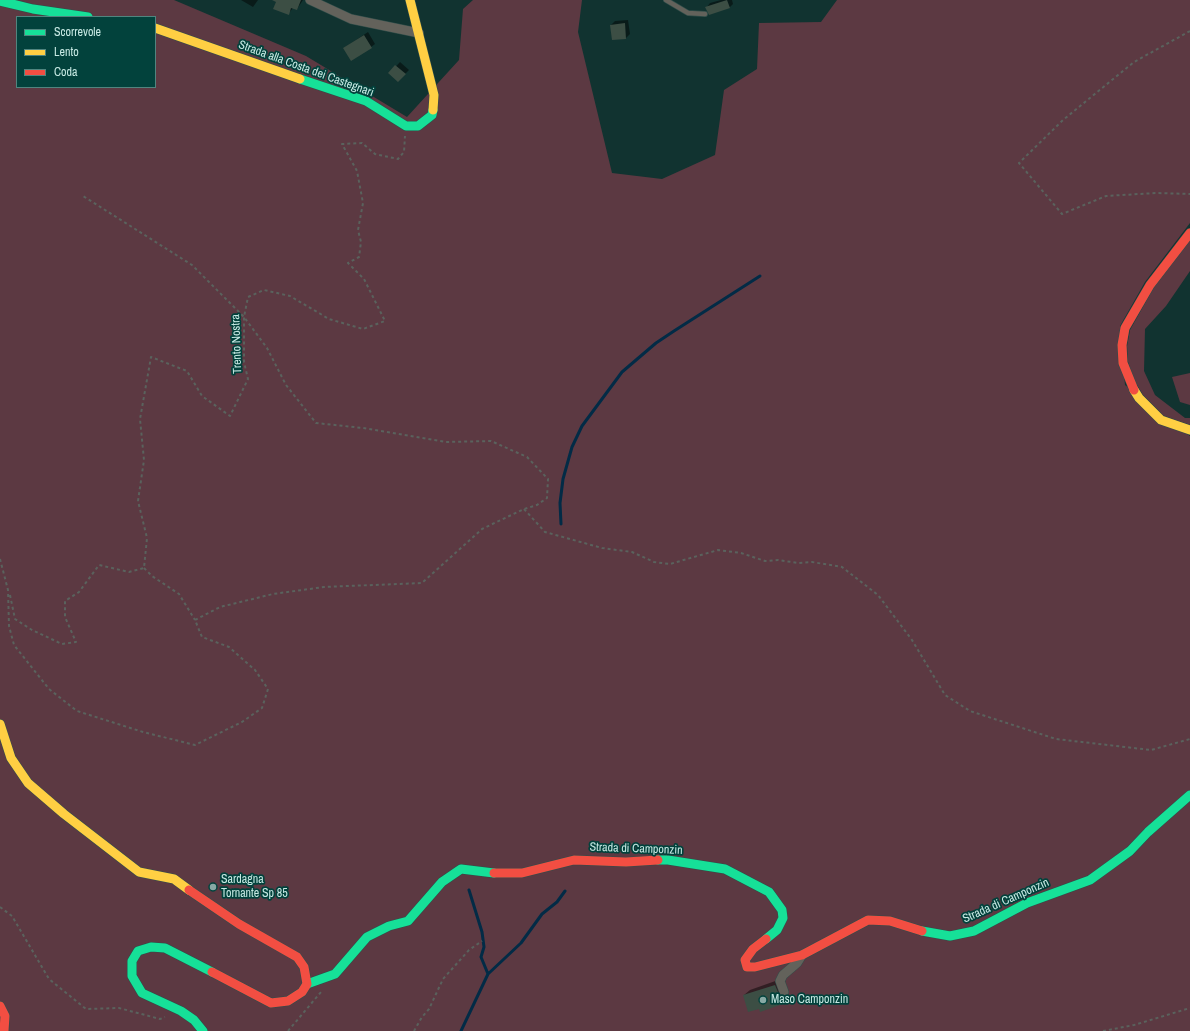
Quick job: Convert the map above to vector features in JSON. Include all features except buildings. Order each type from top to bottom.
[{"type":"street","points":[[310,0],[351,19],[419,33]]},
{"type":"street","name":"Strada alla Costa dei Castegnari","points":[[156,28],[338,93],[366,101],[406,126],[418,126],[432,115],[434,95],[410,0]]},
{"type":"street","points":[[0,1],[33,9],[81,16]]},
{"type":"street","points":[[1190,233],[1150,285],[1126,328],[1122,345],[1123,363],[1130,382],[1139,398],[1161,420],[1190,430]]},
{"type":"street","points":[[0,724],[11,758],[28,783],[64,814],[139,872],[174,879],[239,924],[297,957],[304,967],[307,984],[302,992],[288,1001],[272,1003],[166,948],[150,947],[138,951],[132,961],[132,976],[142,993],[180,1011],[194,1020],[203,1031]]},
{"type":"street","name":"Strada di Camponzin","points":[[307,984],[335,974],[368,937],[389,926],[408,921],[442,882],[461,869],[500,874],[522,873],[574,860],[626,862],[668,860],[725,869],[769,892],[782,910],[783,918],[780,925],[753,949],[745,960],[747,967],[755,967],[802,955],[868,920],[890,922],[927,933],[950,936],[974,931],[1027,904],[1090,880],[1130,851],[1148,832],[1190,795]]},
{"type":"street","points":[[784,992],[780,981],[783,976],[797,963],[802,955]]},
{"type":"street","points":[[0,1006],[5,1016],[4,1031]]},
{"type":"lane","points":[[666,0],[688,13],[705,14]]},
{"type":"path","points":[[1190,31],[1134,62],[1063,120],[1019,163],[1062,214],[1106,196],[1156,193],[1190,194]]},
{"type":"path","name":"Trento Nostra","points":[[144,568],[147,538],[138,501],[144,460],[140,419],[151,357],[187,371],[202,396],[230,416],[248,379],[244,362],[244,317],[248,297],[264,290],[290,296],[329,319],[363,329],[386,321],[364,279],[348,263],[359,257],[361,242],[358,230],[363,203],[357,171],[342,144],[362,142],[375,154],[398,159],[404,152],[405,135]]},
{"type":"path","points":[[83,196],[192,265],[244,317],[267,348],[286,385],[316,423],[363,428],[446,442],[491,440],[528,457],[548,479],[547,498],[537,505],[524,509],[482,529],[422,583],[324,587],[274,594],[220,607],[195,620]]},
{"type":"path","points":[[524,509],[545,532],[602,548],[632,552],[654,562],[670,564],[718,550],[741,553],[765,561],[778,560],[798,563],[812,562],[842,567],[878,595],[912,640],[945,695],[970,711],[1056,740],[1151,750],[1190,739]]},
{"type":"path","points":[[0,559],[16,619],[32,630],[62,644],[76,642],[65,617],[65,601],[79,592],[99,565],[129,572],[144,568],[152,576],[179,594],[195,620],[202,636],[229,647],[255,670],[268,689],[262,708],[242,722],[195,745],[143,732],[76,711],[49,689],[14,645],[9,626],[8,590]]},
{"type":"path","points":[[0,907],[12,916],[49,979],[86,1009],[118,1008],[160,1019],[180,1011]]},
{"type":"path","points":[[414,1031],[422,1017],[429,1009],[443,979],[470,950],[482,941]]},
{"type":"path","points":[[288,1031],[306,1012],[335,974]]},
{"type":"path","points":[[1104,1031],[1134,1025],[1190,1008]]},
{"type":"shaded area","points":[[0,0],[174,0],[306,56],[407,117],[459,60],[463,9],[473,0],[582,0],[578,32],[612,173],[662,179],[715,155],[724,90],[757,69],[759,23],[821,22],[837,0],[1190,0],[1190,223],[1145,282],[1120,326],[1125,385],[1190,436],[1190,1031],[0,1031]]},
{"type":"shaded area","points":[[1190,240],[1190,271],[1166,306],[1145,329],[1144,371],[1155,395],[1185,418],[1190,418],[1190,425],[1164,416],[1143,395],[1134,380],[1128,362],[1127,346],[1130,330],[1154,287]]},
{"type":"shaded area","points":[[1190,373],[1190,405],[1180,402],[1172,377]]},
{"type":"waterway","points":[[561,524],[560,503],[563,479],[572,447],[582,426],[622,372],[656,343],[760,276]]},
{"type":"waterway","points":[[469,890],[482,932],[484,947],[481,957],[488,974]]},
{"type":"waterway","points":[[461,1031],[488,974],[521,943],[542,914],[557,902],[565,891]]},
{"type":"traffic: fast","points":[[0,1],[33,9],[81,16]]},
{"type":"traffic: fast","points":[[300,79],[366,101],[406,126],[418,126],[432,115],[433,110]]},
{"type":"traffic: fast","points":[[922,931],[950,936],[974,931],[1027,903],[1090,880],[1130,851],[1148,832],[1190,795]]},
{"type":"traffic: fast","points":[[658,860],[668,860],[725,869],[769,892],[782,910],[783,918],[777,930],[766,939]]},
{"type":"traffic: fast","points":[[307,984],[335,974],[367,937],[389,926],[408,921],[442,882],[461,869],[494,873]]},
{"type":"traffic: fast","points":[[203,1031],[194,1020],[181,1011],[142,993],[132,976],[132,961],[138,951],[151,947],[165,948],[212,972]]},
{"type":"traffic: slow","points":[[410,0],[434,95],[433,110]]},
{"type":"traffic: slow","points":[[156,28],[300,79]]},
{"type":"traffic: slow","points":[[1134,390],[1139,398],[1161,420],[1190,430]]},
{"type":"traffic: slow","points":[[0,724],[11,758],[28,783],[64,814],[139,872],[174,879],[189,890]]},
{"type":"traffic: jam","points":[[1134,390],[1123,363],[1122,345],[1125,328],[1150,285],[1190,233]]},
{"type":"traffic: jam","points":[[494,873],[522,873],[574,860],[626,862],[658,860]]},
{"type":"traffic: jam","points":[[189,890],[239,924],[297,957],[304,967],[307,984],[302,992],[288,1001],[271,1003],[212,972]]},
{"type":"traffic: jam","points":[[766,939],[753,949],[745,960],[747,967],[755,967],[802,955],[868,920],[890,921],[922,931]]},
{"type":"traffic: jam","points":[[0,1006],[5,1016],[4,1031]]},
{"type":"place","name":"Sardagna Tornante Sp 85","points":[[213,887]]},
{"type":"place","name":"Maso Camponzin","points":[[763,1000]]}]
